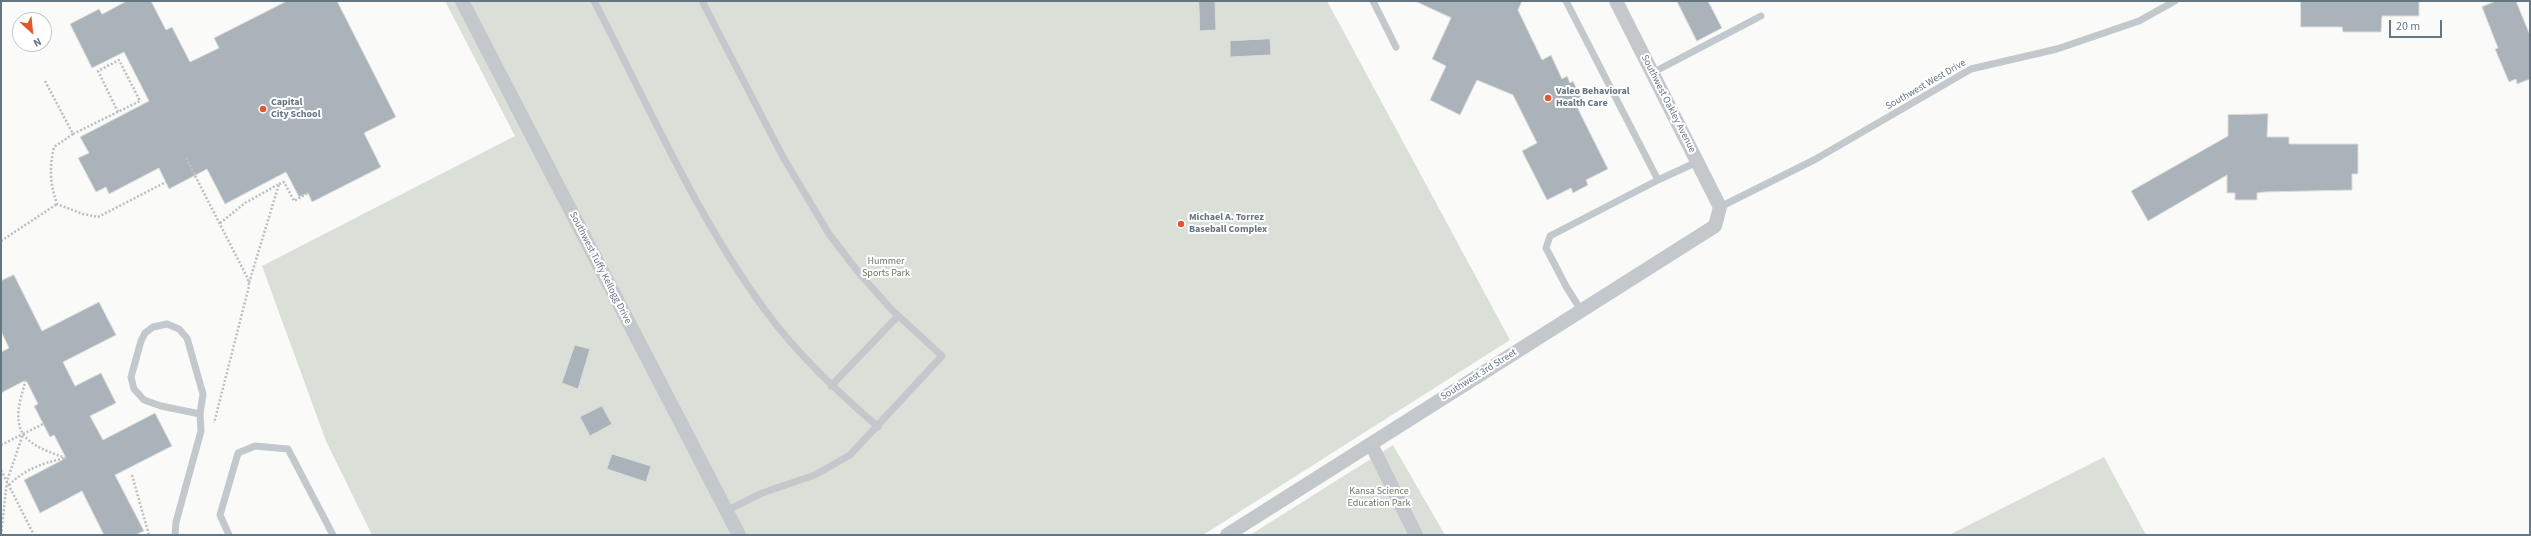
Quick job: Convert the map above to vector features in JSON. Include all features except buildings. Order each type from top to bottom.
[{"type":"street","name":"Southwest Tuffy Kellogg Drive","points":[[462,1],[739,535]]},
{"type":"street","name":"Southwest Oakley Avenue","points":[[1616,1],[1720,207]]},
{"type":"street","name":"Southwest 3rd Street","points":[[1226,535],[1715,226],[1720,207]]},
{"type":"street","points":[[1371,444],[1412,532]]},
{"type":"lane","points":[[594,1],[710,225],[765,310],[831,386],[878,427]]},
{"type":"lane","points":[[702,1],[783,158],[820,220],[859,273],[898,316],[942,356],[878,427],[850,455],[833,467],[762,493],[726,511]]},
{"type":"lane","points":[[1373,1],[1396,47]]},
{"type":"lane","points":[[1566,1],[1658,180]]},
{"type":"lane","name":"Southwest West Drive","points":[[1720,207],[1814,160],[1971,69],[2057,49],[2139,21],[2175,1]]},
{"type":"lane","points":[[1652,73],[1761,16]]},
{"type":"lane","points":[[1581,310],[1566,288],[1546,248],[1550,236],[1658,180],[1697,162]]},
{"type":"lane","points":[[831,386],[898,316]]},
{"type":"lane","points":[[175,535],[176,522],[201,431],[200,414],[203,394],[187,338],[179,329],[167,324],[153,328],[145,333],[140,341],[131,376],[134,389],[144,400],[162,406],[200,414]]},
{"type":"lane","points":[[229,535],[220,515],[238,453],[255,446],[288,449],[333,535]]},
{"type":"path","points":[[57,204],[51,185],[51,162],[54,147],[73,134],[118,112],[140,101],[119,60],[98,71],[118,112]]},
{"type":"path","points":[[45,81],[73,134]]},
{"type":"path","points":[[186,158],[248,279],[249,286]]},
{"type":"path","points":[[57,204],[83,214],[98,217],[166,182]]},
{"type":"path","points":[[220,224],[245,203],[284,182],[294,201],[308,193]]},
{"type":"path","points":[[213,424],[249,286],[279,184]]},
{"type":"path","points":[[1,241],[57,204]]},
{"type":"path","points":[[9,485],[22,473],[45,462],[66,458],[40,450],[26,439],[23,434],[17,422],[18,404],[26,380]]},
{"type":"path","points":[[1,445],[43,424]]},
{"type":"path","points":[[1,535],[7,481],[23,434]]},
{"type":"path","points":[[1,470],[34,535]]},
{"type":"path","points":[[132,475],[149,535]]},
{"type":"green space","name":"Hummer Sports Park","points":[[445,1],[1327,1],[1510,340],[1203,535],[372,535],[326,441],[262,266],[515,136]]},
{"type":"green space","name":"Kansa Science Education Park","points":[[1393,445],[1445,535],[1250,535]]},
{"type":"green space","points":[[2104,457],[2146,535],[1949,535]]},
{"type":"place","name":"Valeo Behavioral Health Care","points":[[1548,98]]},
{"type":"place","name":"Capital City School","points":[[263,109]]},
{"type":"place","name":"Michael A. Torrez Baseball Complex","points":[[1181,224]]}]
